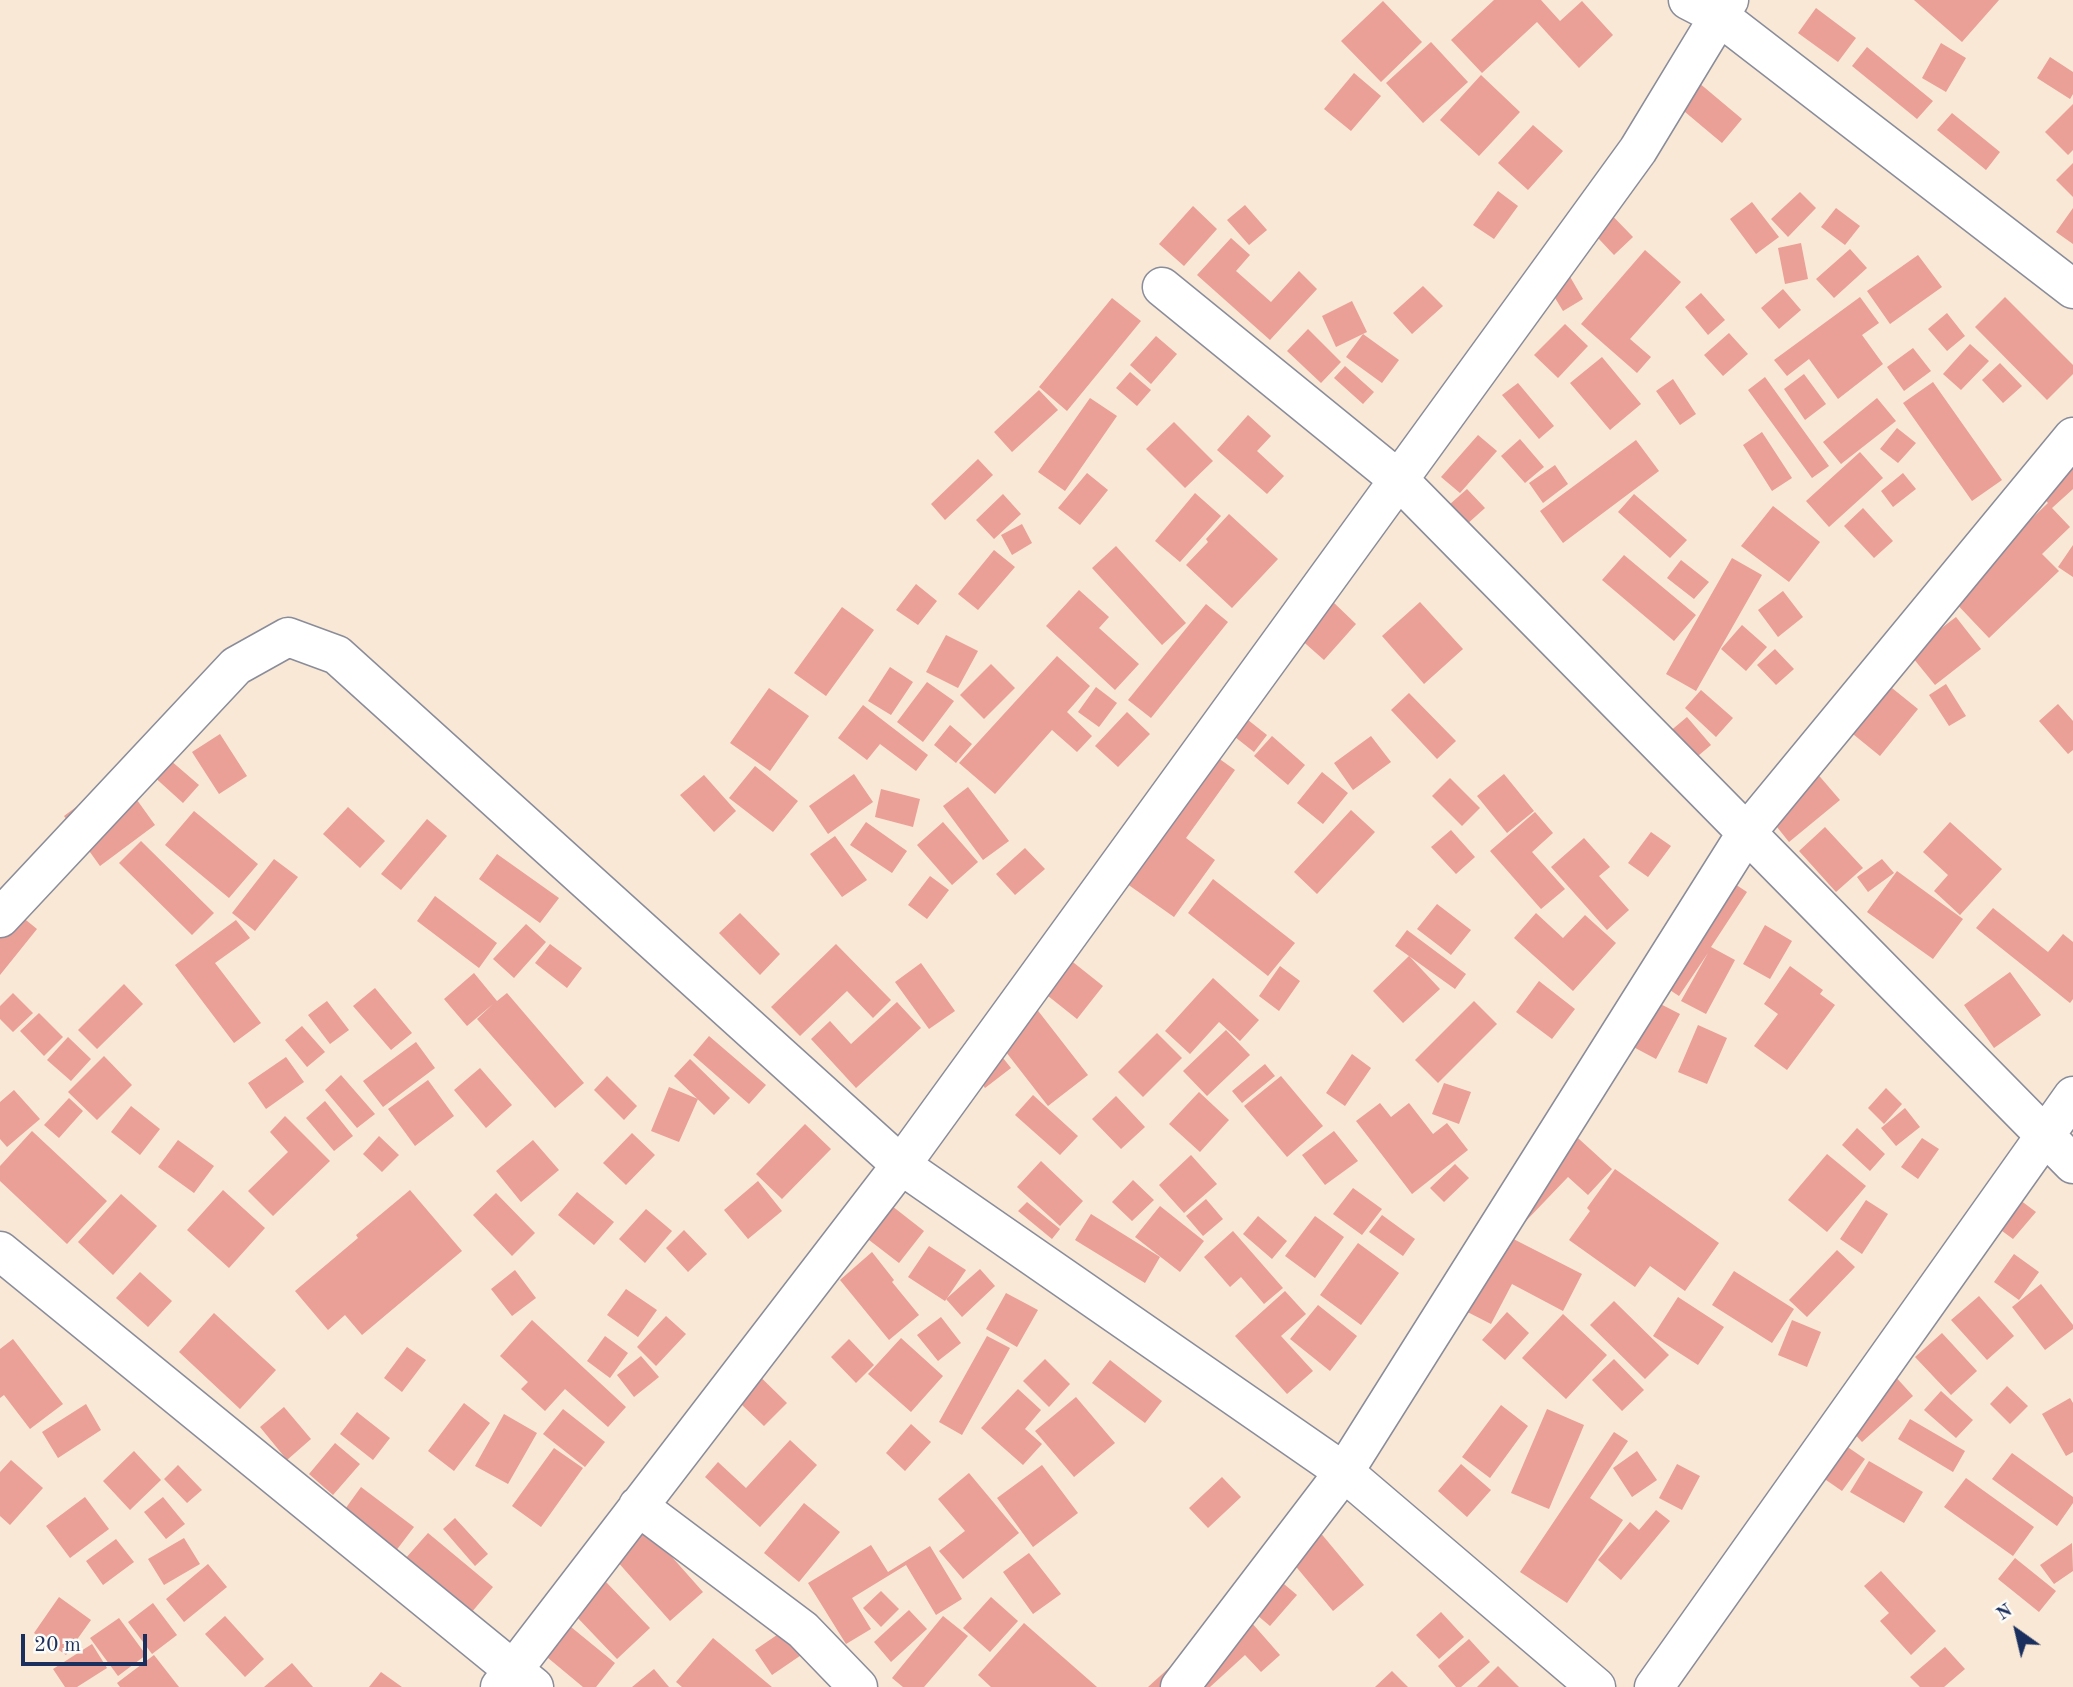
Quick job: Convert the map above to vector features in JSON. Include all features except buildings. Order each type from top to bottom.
[{"type":"street","points":[[0,1251],[515,1682],[638,1506],[901,1165],[1638,150],[1712,5],[2073,289]]},
{"type":"street","points":[[1162,287],[1399,480],[2073,1164]]},
{"type":"street","points":[[1180,1687],[1344,1472],[1747,832],[2073,437]]},
{"type":"street","points":[[0,918],[236,666],[288,638],[337,656],[901,1165],[1344,1472],[1596,1687]]},
{"type":"street","points":[[1654,1687],[2073,1096]]},
{"type":"street","points":[[638,1506],[803,1630],[858,1687]]}]
